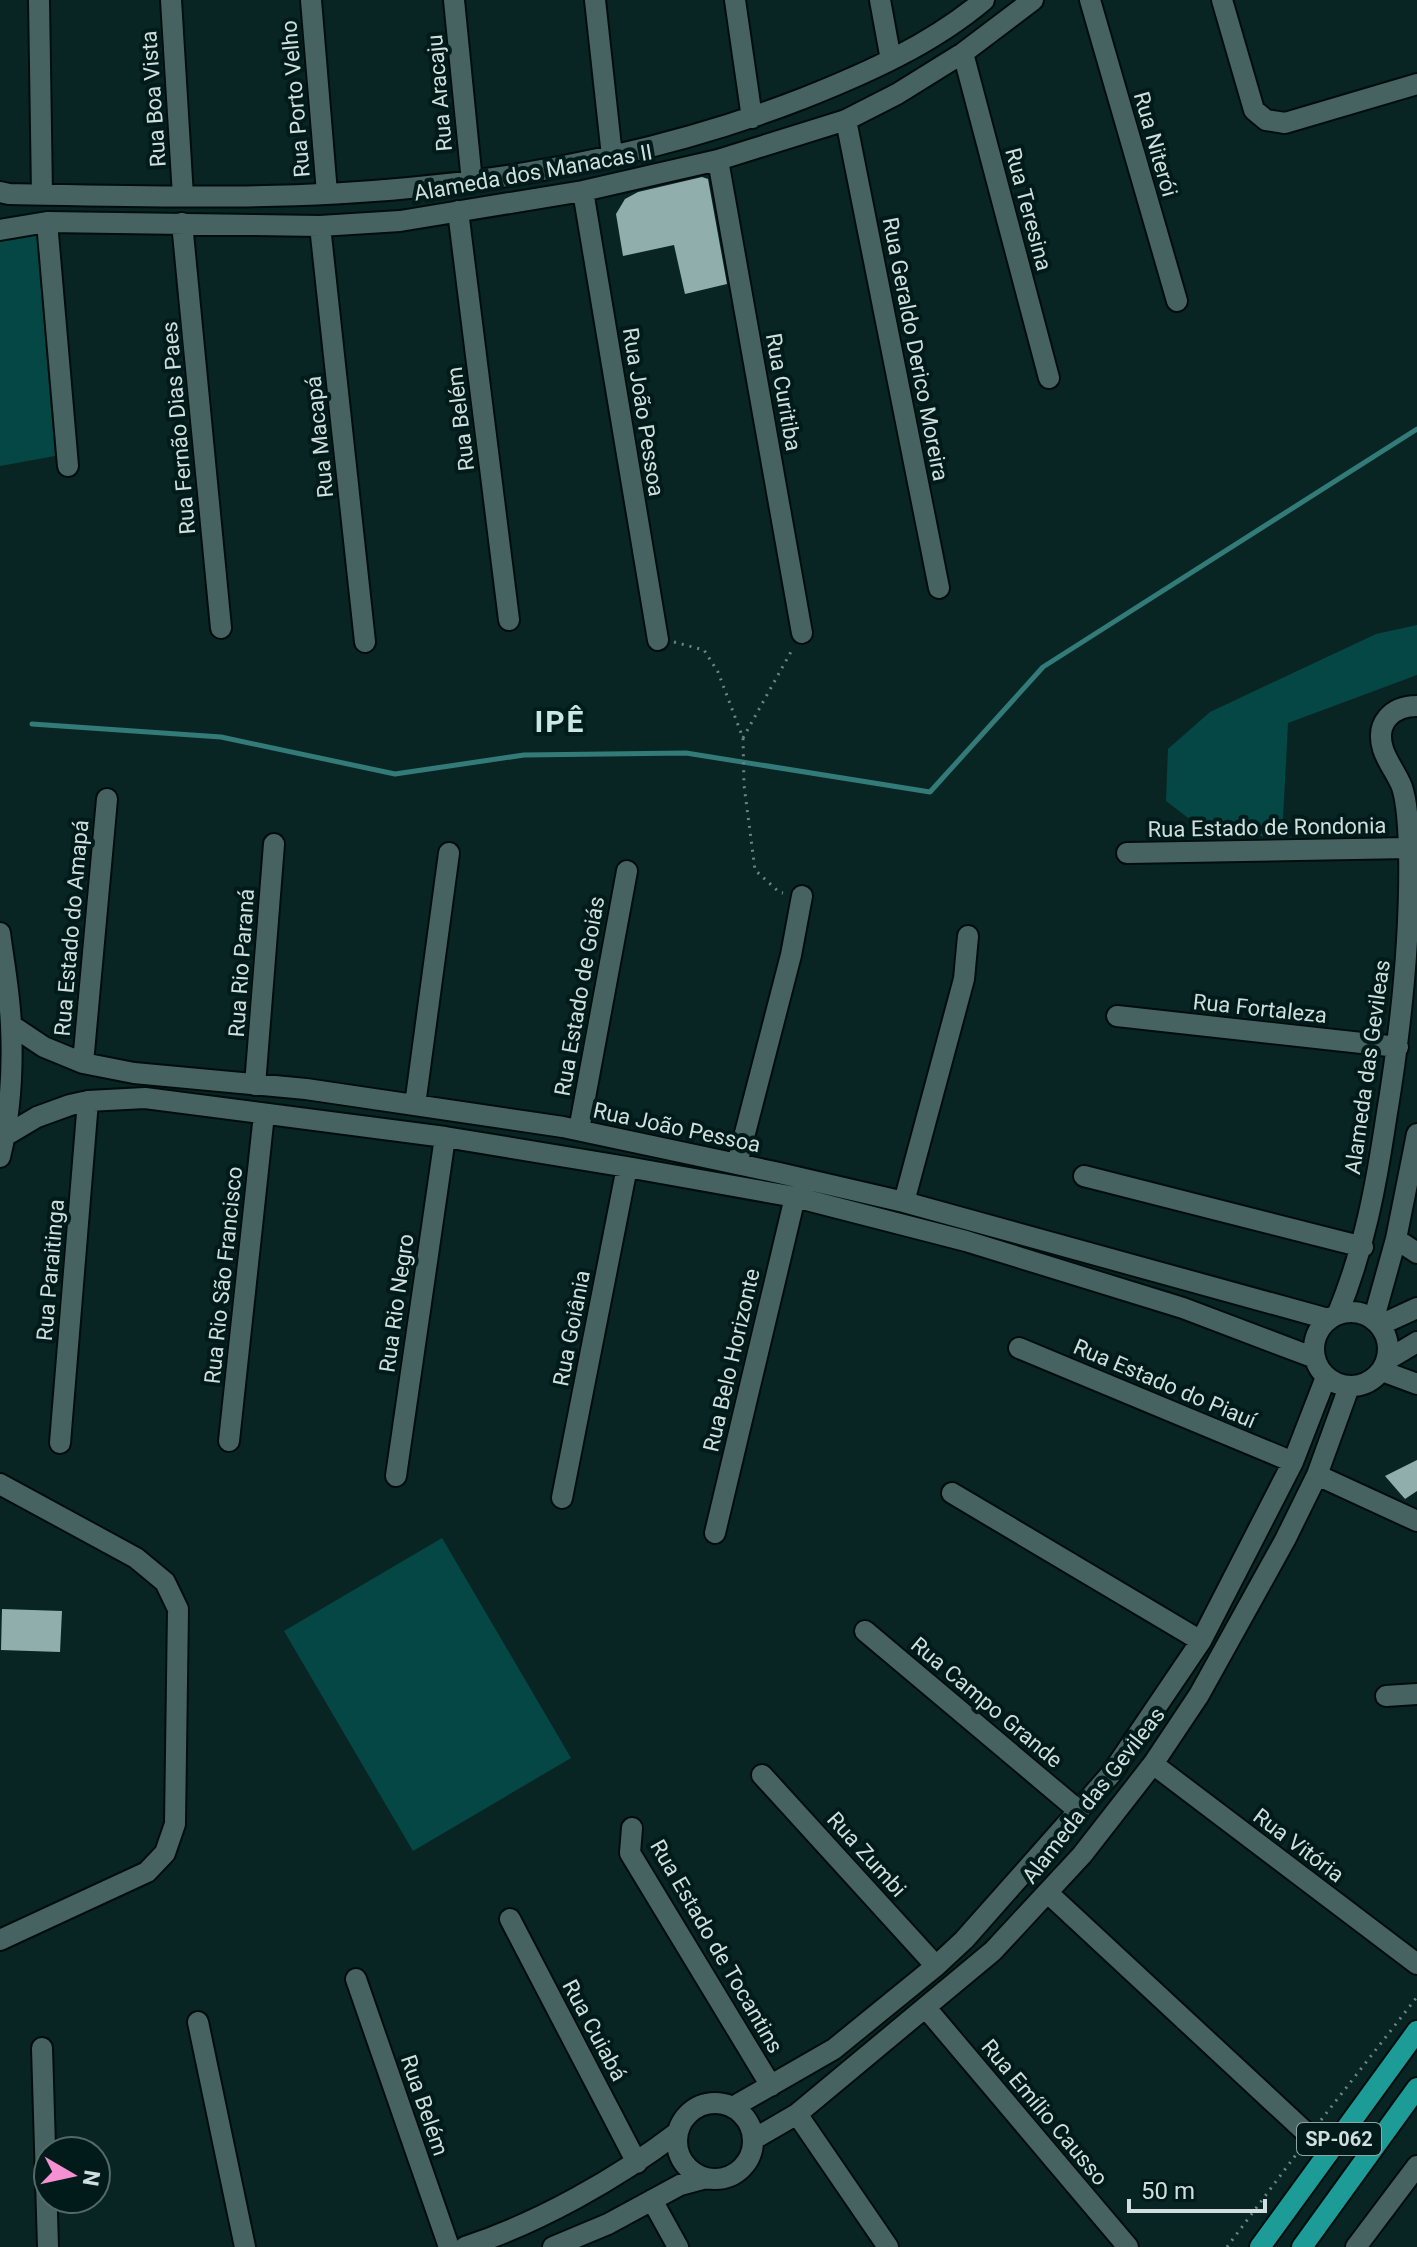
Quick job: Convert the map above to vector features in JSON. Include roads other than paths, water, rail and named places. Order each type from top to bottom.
[{"type":"main road","name":"SP-062","points":[[1260,2247],[1417,2031]]},
{"type":"main road","name":"SP-062","points":[[1302,2247],[1417,2088]]},
{"type":"street","points":[[39,0],[42,194]]},
{"type":"street","name":"Rua Boa Vista","points":[[171,0],[183,196]]},
{"type":"street","name":"Rua Porto Velho","points":[[311,0],[327,193]]},
{"type":"street","name":"Rua Aracaju","points":[[454,0],[472,182]]},
{"type":"street","points":[[595,0],[612,156]]},
{"type":"street","points":[[735,0],[752,118]]},
{"type":"street","points":[[880,0],[891,60]]},
{"type":"street","name":"Alameda dos Manacas II","points":[[0,192],[183,196],[327,193],[472,182],[612,156],[752,118],[833,86],[891,60],[962,19],[984,0]]},
{"type":"street","name":"Alameda dos Manacas II","points":[[0,230],[47,222],[320,226],[400,221],[583,191],[718,160],[846,120],[897,94],[963,53],[1033,0]]},
{"type":"street","name":"Rua Niterói","points":[[1090,0],[1177,301]]},
{"type":"street","points":[[1222,0],[1247,91],[1254,110],[1266,120],[1285,123],[1417,84]]},
{"type":"street","name":"Rua Teresina","points":[[963,53],[1049,378]]},
{"type":"street","name":"Rua Geraldo Derico Moreira","points":[[846,120],[939,588]]},
{"type":"street","points":[[668,140],[674,170]]},
{"type":"street","name":"Rua Curitiba","points":[[718,160],[802,633]]},
{"type":"street","name":"Rua João Pessoa","points":[[583,191],[658,639]]},
{"type":"street","name":"Rua Belém","points":[[458,211],[509,620]]},
{"type":"street","points":[[47,222],[68,466]]},
{"type":"street","name":"Rua Fernão Dias Paes","points":[[182,223],[221,628]]},
{"type":"street","name":"Rua Macapá","points":[[320,226],[365,642]]},
{"type":"street","name":"Alameda das Gevileas","points":[[1315,1358],[1316,1336],[1333,1316],[1363,1247],[1398,1047],[1406,952],[1409,848],[1407,809],[1401,785],[1382,747],[1382,731],[1392,711],[1404,706],[1417,706]]},
{"type":"street","name":"Rua Estado do Amapá","points":[[83,1063],[107,799]]},
{"type":"street","name":"Rua Rio Paraná","points":[[255,1085],[274,844]]},
{"type":"street","name":"Rua Estado de Rondonia","points":[[1127,853],[1409,848]]},
{"type":"street","points":[[415,1105],[449,853]]},
{"type":"street","name":"Rua Estado de Goiás","points":[[579,1130],[627,871]]},
{"type":"street","points":[[737,1164],[791,955],[802,896]]},
{"type":"street","points":[[0,933],[11,1025],[5,1136],[0,1157]]},
{"type":"street","points":[[904,1202],[964,979],[968,936]]},
{"type":"street","name":"Rua Fortaleza","points":[[1117,1016],[1398,1047]]},
{"type":"street","name":"Rua João Pessoa","points":[[11,1025],[44,1047],[83,1063],[134,1073],[415,1105],[579,1130],[904,1202],[1333,1316]]},
{"type":"street","name":"Rua João Pessoa","points":[[5,1136],[37,1117],[88,1101],[145,1098],[445,1137],[627,1167],[795,1197],[966,1241],[1169,1303],[1315,1358]]},
{"type":"street","name":"Rua Paraitinga","points":[[60,1443],[88,1101]]},
{"type":"street","name":"Rua Rio São Francisco","points":[[229,1441],[264,1114]]},
{"type":"street","points":[[1377,1321],[1417,1134]]},
{"type":"street","name":"Rua Rio Negro","points":[[396,1476],[445,1137]]},
{"type":"street","name":"Rua Goiânia","points":[[562,1498],[627,1167]]},
{"type":"street","points":[[1084,1176],[1363,1247]]},
{"type":"street","name":"Rua Belo Horizonte","points":[[715,1533],[795,1197]]},
{"type":"street","points":[[1396,1239],[1417,1253]]},
{"type":"street","points":[[1377,1321],[1417,1308]]},
{"type":"street","points":[[1333,1316],[1363,1312],[1377,1321],[1389,1347],[1401,1356],[1417,1384]]},
{"type":"street","name":"Rua Estado do Piauí","points":[[1019,1348],[1293,1462]]},
{"type":"street","points":[[1315,1358],[1326,1377],[1349,1387],[1373,1380],[1401,1356]]},
{"type":"street","name":"Alameda das Gevileas","points":[[936,1966],[964,1940],[1079,1811],[1135,1740],[1201,1641],[1293,1462],[1326,1377]]},
{"type":"street","name":"Alameda das Gevileas","points":[[754,2139],[797,2114],[993,1951],[1082,1855],[1153,1764],[1199,1695],[1285,1540],[1317,1475],[1349,1387]]},
{"type":"street","points":[[1317,1475],[1417,1521]]},
{"type":"street","points":[[0,1484],[136,1558],[165,1582],[178,1609],[175,1824],[165,1853],[147,1872],[0,1940]]},
{"type":"street","points":[[952,1493],[1201,1641]]},
{"type":"street","name":"Rua Campo Grande","points":[[865,1631],[1079,1811]]},
{"type":"street","points":[[1386,1696],[1417,1694]]},
{"type":"street","name":"Rua Vitória","points":[[1153,1764],[1417,1964]]},
{"type":"street","name":"Rua Zumbi","points":[[762,1775],[936,1966]]},
{"type":"street","name":"Rua Estado de Tocantins","points":[[632,1828],[630,1853],[771,2086]]},
{"type":"street","points":[[1048,1893],[1328,2153]]},
{"type":"street","name":"Rua Cuiabá","points":[[510,1919],[637,2163]]},
{"type":"street","name":"Rua Estado de Tocantins","points":[[733,2107],[834,2049],[936,1966]]},
{"type":"street","name":"Rua Belém","points":[[356,1979],[449,2247]]},
{"type":"street","name":"Rua Emílio Causso","points":[[926,2008],[1128,2247]]},
{"type":"street","points":[[198,2022],[245,2247]]},
{"type":"street","points":[[42,2048],[48,2247]]},
{"type":"street","points":[[722,2103],[733,2107],[747,2120],[754,2139],[747,2162],[739,2171],[717,2180],[706,2178],[686,2166],[680,2156],[678,2132],[682,2121],[699,2106],[722,2103]]},
{"type":"street","points":[[797,2114],[888,2247]]},
{"type":"street","points":[[465,2247],[585,2193],[637,2163],[678,2132]]},
{"type":"street","points":[[1356,2247],[1417,2166]]},
{"type":"street","points":[[553,2247],[608,2224],[680,2185],[706,2178]]},
{"type":"street","points":[[652,2200],[678,2247]]},
{"type":"waterway","points":[[32,724],[221,737],[395,774],[524,755],[686,753],[930,792],[1043,667],[1417,429]]},
{"type":"district","name":"IPÊ","points":[[560,722]]}]
